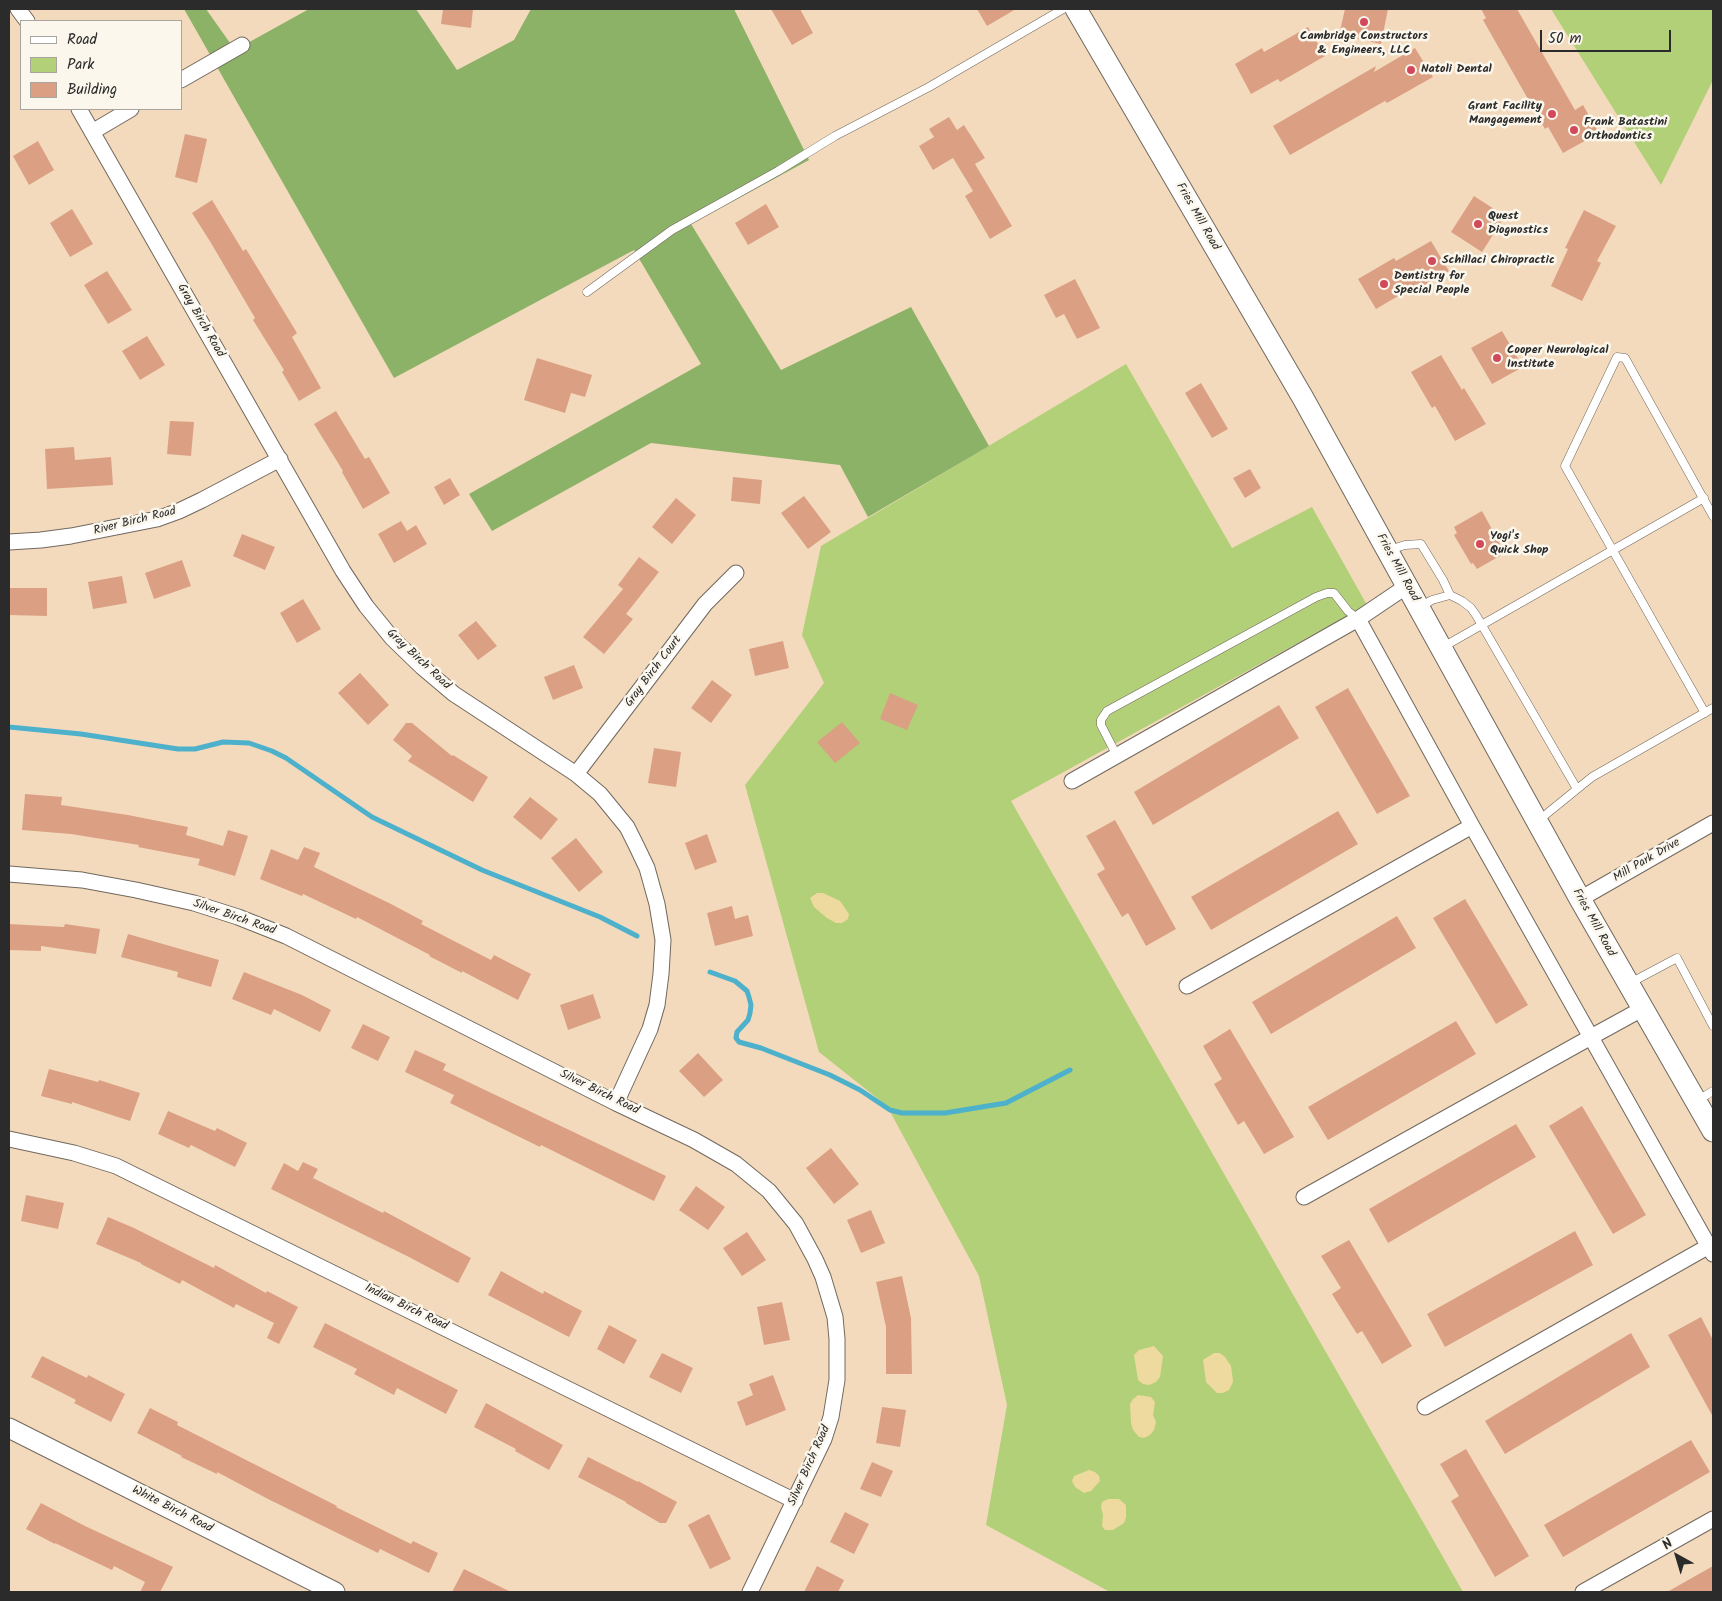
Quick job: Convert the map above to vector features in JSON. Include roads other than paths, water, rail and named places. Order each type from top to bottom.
[{"type":"main road","name":"Fries Mill Road","points":[[1076,9],[1303,398],[1642,1010],[1705,1096],[1713,1131]]},
{"type":"street","points":[[18,9],[26,20]]},
{"type":"street","points":[[182,79],[242,46]]},
{"type":"street","name":"Gray Birch Road","points":[[80,110],[354,589],[392,638],[422,667],[454,694],[576,774],[600,794],[627,827],[647,868],[663,940],[657,1005],[641,1051],[616,1103]]},
{"type":"street","points":[[92,132],[129,110]]},
{"type":"street","name":"River Birch Road","points":[[9,542],[71,536],[157,519],[179,512],[280,460]]},
{"type":"street","name":"Gray Birch Court","points":[[576,774],[706,604],[736,573]]},
{"type":"street","points":[[1072,781],[1358,619],[1407,586]]},
{"type":"street","points":[[1358,619],[1472,826],[1711,1250],[1425,1407]]},
{"type":"street","name":"Mill Park Drive","points":[[1580,899],[1713,823]]},
{"type":"street","points":[[1187,986],[1472,826]]},
{"type":"street","name":"Silver Birch Road","points":[[9,874],[82,880],[194,903],[238,917],[310,947],[616,1103],[694,1140],[744,1170],[769,1191],[796,1224],[823,1277],[835,1317],[837,1380],[831,1417],[824,1439],[750,1592]]},
{"type":"street","points":[[1304,1197],[1591,1036],[1642,1010]]},
{"type":"street","name":"Indian Birch Road","points":[[9,1139],[74,1153],[130,1172],[795,1501]]},
{"type":"street","name":"White Birch Road","points":[[9,1428],[335,1592]]},
{"type":"street","points":[[1583,1592],[1713,1519]]},
{"type":"lane","points":[[587,292],[672,230],[778,171],[835,136],[929,87],[1063,9]]},
{"type":"lane","points":[[1705,713],[1565,466],[1617,357],[1625,358],[1713,516]]},
{"type":"lane","points":[[1441,648],[1704,498]]},
{"type":"lane","points":[[1388,550],[1405,545],[1421,544],[1450,595],[1462,601],[1470,608],[1482,625],[1577,789]]},
{"type":"lane","points":[[1117,756],[1101,725],[1101,720],[1107,711],[1327,592],[1334,593],[1348,611],[1358,619]]},
{"type":"lane","points":[[1419,608],[1432,600],[1450,595]]},
{"type":"lane","points":[[1537,821],[1592,777],[1713,708]]},
{"type":"lane","points":[[1628,984],[1677,958],[1713,1026]]},
{"type":"waterway","points":[[9,727],[81,734],[178,749],[195,749],[223,742],[249,743],[286,758],[372,817],[482,870],[600,917],[637,936]]},
{"type":"waterway","points":[[710,972],[735,981],[747,991],[751,1005],[750,1013],[748,1020],[737,1032],[736,1038],[739,1042],[761,1048],[830,1075],[860,1090],[890,1110],[902,1113],[945,1113],[1006,1103],[1070,1070]]},
{"type":"place","name":"Cambridge Constructors & Engineers, LLC","points":[[1364,22]]},
{"type":"place","name":"Natoli Dental","points":[[1411,70]]},
{"type":"place","name":"Grant Facility Mangagement","points":[[1552,114]]},
{"type":"place","name":"Frank Batastini Orthodontics","points":[[1574,130]]},
{"type":"place","name":"Quest Diognostics","points":[[1478,224]]},
{"type":"place","name":"Schillaci Chiropractic","points":[[1432,261]]},
{"type":"place","name":"Dentistry for Special People","points":[[1384,284]]},
{"type":"place","name":"Cooper Neurological Institute","points":[[1497,358]]},
{"type":"place","name":"Yogi's Quick Shop","points":[[1480,544]]}]
